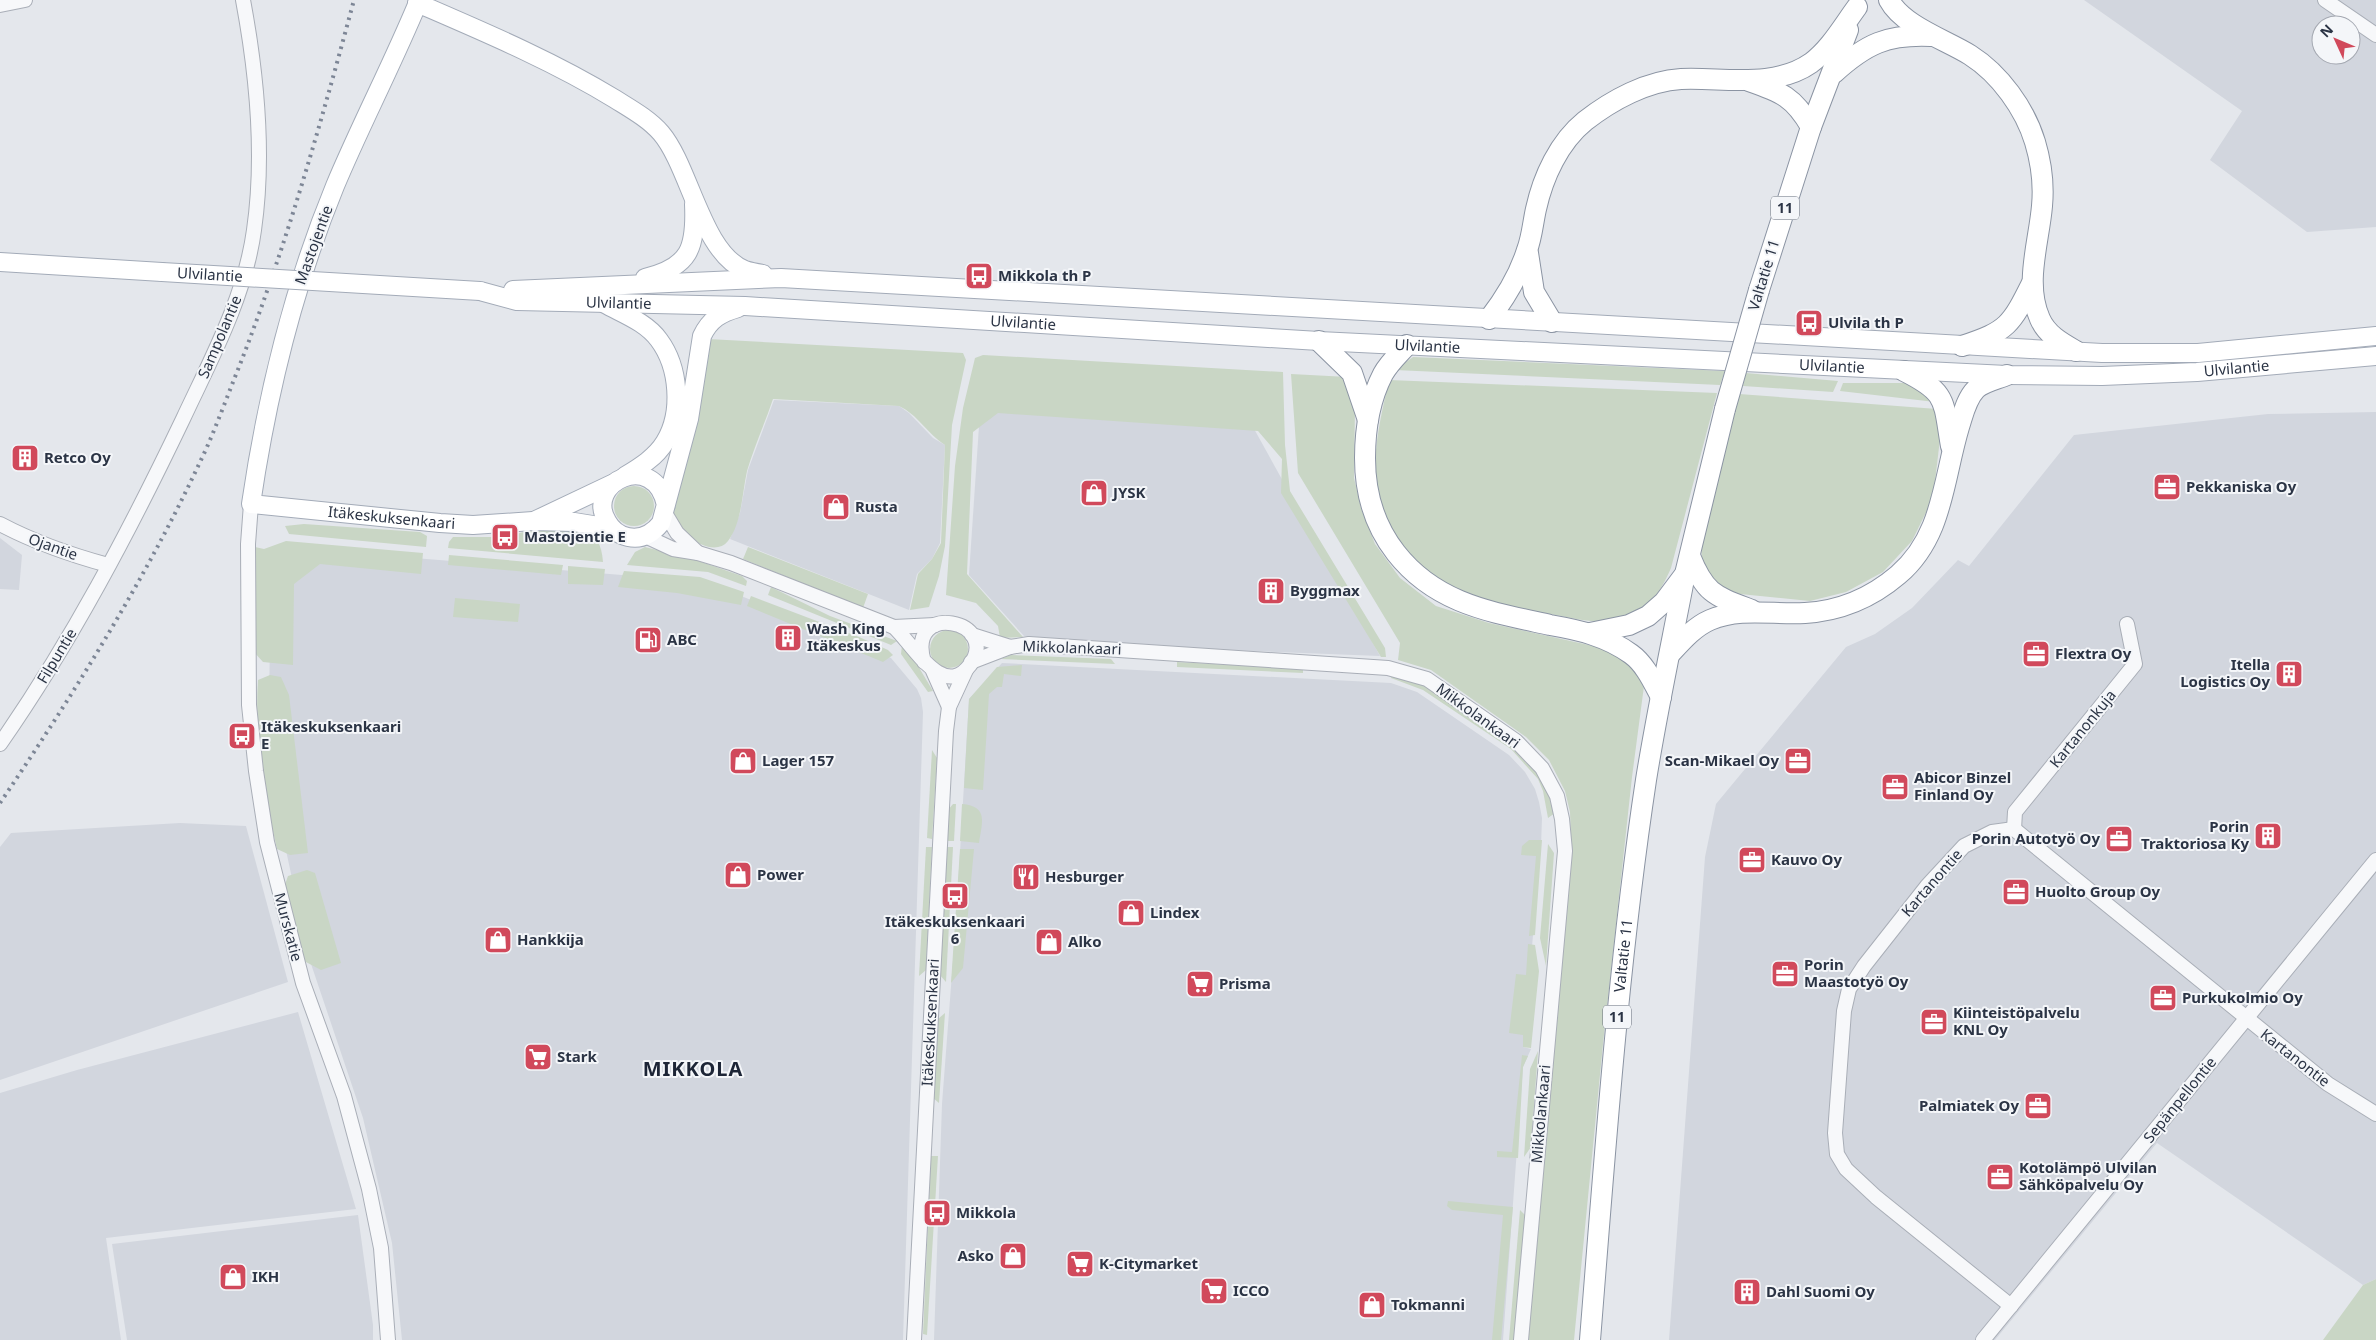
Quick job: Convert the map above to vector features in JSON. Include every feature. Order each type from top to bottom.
[{"type":"highway","points":[[1889,0],[1902,14],[1931,36],[1972,56],[1986,68],[2004,87],[2028,123],[2036,143],[2043,186],[2032,283],[2040,319],[2057,341],[2076,352]]},
{"type":"highway","points":[[1489,319],[1511,290],[1528,249],[1541,189],[1550,167],[1566,143],[1584,122],[1626,95],[1651,85],[1679,79],[1747,80],[1796,71],[1811,62],[1832,41],[1858,4]]},
{"type":"highway","name":"Valtatie 11","points":[[1590,1340],[1614,1046],[1646,779],[1687,565],[1725,409],[1759,290],[1811,127],[1858,4]]},
{"type":"highway","points":[[1830,76],[1852,56],[1882,40],[1898,36],[1931,36]]},
{"type":"highway","points":[[1747,80],[1781,92],[1792,100],[1801,109],[1811,127]]},
{"type":"highway","points":[[1528,249],[1534,292],[1552,322]]},
{"type":"highway","points":[[1962,346],[1990,337],[2004,329],[2014,318],[2032,283]]},
{"type":"highway","points":[[1319,341],[1352,373],[1368,420]]},
{"type":"highway","points":[[1407,345],[1383,374],[1368,420],[1365,470],[1372,512],[1390,546],[1431,586],[1465,604],[1510,616],[1590,633],[1633,655],[1643,666],[1661,697]]},
{"type":"highway","points":[[1904,371],[1927,382],[1937,391],[1944,405],[1952,450]]},
{"type":"highway","points":[[1670,654],[1696,628],[1710,620],[1754,611],[1804,613],[1827,610],[1851,604],[1875,592],[1898,575],[1917,556],[1933,529],[1943,499],[1952,450],[1965,407],[1976,389],[2007,375]]},
{"type":"highway","points":[[1590,633],[1629,625],[1648,616],[1664,602],[1687,565],[1697,574],[1708,590],[1754,611]]},
{"type":"main road","points":[[418,2],[585,80],[634,110],[660,132],[676,155],[693,198],[710,233],[730,259],[744,270],[781,278]]},
{"type":"main road","name":"Mastojentie","points":[[251,504],[270,395],[297,291],[336,186],[418,2]]},
{"type":"main road","points":[[611,286],[664,273],[678,266],[687,254],[694,234],[693,198]]},
{"type":"main road","name":"Ulvilantie","points":[[0,262],[480,291],[781,278],[2076,352],[2198,353],[2376,336]]},
{"type":"main road","name":"Ulvilantie","points":[[480,291],[518,300],[745,306],[1319,341],[2007,375],[2102,376],[2197,372],[2376,356]]},
{"type":"main road","name":"Itäkeskuksenkaari","points":[[533,521],[618,480],[643,465],[665,442],[675,411],[676,389],[674,370],[658,339],[643,325],[602,302]]},
{"type":"main road","points":[[666,509],[659,487],[652,480],[643,476],[618,480],[605,494],[602,505],[604,517],[611,528],[622,536],[631,538],[645,536],[654,531],[661,523],[666,509],[689,419],[702,336],[707,324],[722,313],[745,306]]},
{"type":"main road","name":"Itäkeskuksenkaari","points":[[251,504],[474,526],[533,521],[574,522],[611,528]]},
{"type":"street","points":[[0,5],[25,0]]},
{"type":"street","name":"Sampolantie","points":[[108,564],[139,510],[195,394],[220,338],[248,263],[259,182],[259,148],[254,76],[243,0]]},
{"type":"street","points":[[2325,0],[2376,35]]},
{"type":"street","name":"Murskatie","points":[[251,504],[248,553],[249,705],[265,833],[272,867],[303,983],[344,1096],[370,1189],[381,1248],[388,1340]]},
{"type":"street","name":"Itäkeskuksenkaari","points":[[666,509],[677,533],[698,553]]},
{"type":"street","name":"Ojantie","points":[[0,524],[24,536],[79,557],[108,564]]},
{"type":"street","name":"Itäkeskuksenkaari","points":[[645,536],[673,549],[698,553],[731,563],[894,627],[904,635],[929,667],[949,707]]},
{"type":"street","name":"Filpuntie","points":[[0,744],[71,634],[108,564]]},
{"type":"street","points":[[951,622],[959,624],[972,634],[976,647],[969,666],[956,675],[944,676],[929,667],[921,652],[922,641],[927,632],[935,625],[951,622]]},
{"type":"street","name":"Kartanonkuja","points":[[2014,829],[2015,812],[2134,664],[2127,624]]},
{"type":"street","name":"Itäkeskuksenkaari","points":[[894,627],[935,625]]},
{"type":"street","name":"Mikkolankaari","points":[[972,634],[1010,647]]},
{"type":"street","name":"Mikkolankaari","points":[[969,666],[1010,647],[1029,644],[1388,668],[1427,680],[1516,741],[1542,768],[1556,796],[1562,819],[1565,851],[1521,1340]]},
{"type":"street","name":"Itäkeskuksenkaari","points":[[914,1340],[942,788],[949,707],[969,666]]},
{"type":"street","name":"Kartanontie","points":[[2011,1306],[1876,1197],[1846,1169],[1837,1154],[1835,1133],[1844,1011],[1849,989],[1864,966],[1927,886],[1964,846],[1992,832],[2014,829],[2328,1084],[2376,1114]]},
{"type":"street","name":"Sepänpellontie","points":[[1983,1340],[2376,860]]},
{"type":"shaded area","points":[[2084,0],[2376,0],[2376,227],[2307,232],[2210,160],[2242,111]]},
{"type":"shaded area","points":[[774,400],[899,406],[909,413],[933,438],[945,445],[940,543],[932,559],[917,574],[909,610],[730,539],[740,513],[748,470]]},
{"type":"shaded area","points":[[980,411],[1253,427],[1380,656],[1225,650],[1024,636],[969,575]]},
{"type":"shaded area","points":[[2376,412],[2376,1279],[2363,1285],[2157,1143],[1995,1340],[1669,1340],[1705,857],[1716,804],[1846,647],[1875,634],[1912,608],[1958,560],[1969,566],[2074,435],[2268,414]]},
{"type":"shaded area","points":[[0,538],[22,555],[19,590],[0,589]]},
{"type":"shaded area","points":[[303,549],[659,578],[714,585],[891,658],[917,689],[921,698],[923,712],[903,1340],[402,1340],[392,1243],[363,1118],[309,958],[268,766],[271,577]]},
{"type":"shaded area","points":[[1002,663],[1391,683],[1417,692],[1509,755],[1525,772],[1535,789],[1539,802],[1542,818],[1541,846],[1523,1047],[1531,1049],[1523,1067],[1503,1340],[934,1340],[942,1104],[956,921],[969,699]]},
{"type":"shaded area","points":[[180,823],[246,826],[288,982],[0,1080],[0,847],[11,833]]},
{"type":"shaded area","points":[[298,1012],[356,1209],[106,1238],[121,1340],[0,1340],[0,1093],[77,1070]]},
{"type":"shaded area","points":[[358,1215],[373,1325],[373,1340],[127,1340],[112,1244]]},
{"type":"green space","points":[[708,339],[963,353],[966,360],[952,425],[945,546],[939,576],[929,607],[910,610],[918,574],[932,559],[941,543],[945,445],[911,414],[899,406],[773,399],[747,471],[736,526],[728,541],[722,546],[706,546],[689,537],[677,525],[673,518],[672,503]]},
{"type":"green space","points":[[983,355],[1283,372],[1285,445],[1290,491],[1385,648],[1386,657],[1381,657],[1281,493],[1282,459],[1258,431],[998,413],[973,432],[967,574],[1023,637],[1000,638],[998,626],[976,603],[946,595],[955,466],[963,408],[975,358]]},
{"type":"green space","points":[[1413,357],[1725,371],[1720,385],[1395,370]]},
{"type":"green space","points":[[1746,373],[1838,381],[1833,392],[1743,386]]},
{"type":"green space","points":[[1291,374],[1348,377],[1355,406],[1354,478],[1361,508],[1375,544],[1400,578],[1436,606],[1489,623],[1607,649],[1628,660],[1644,686],[1632,777],[1603,1044],[1574,1340],[1528,1340],[1571,839],[1570,812],[1565,791],[1549,760],[1526,737],[1431,670],[1398,660],[1400,643],[1298,473]]},
{"type":"green space","points":[[1389,380],[1717,393],[1671,568],[1659,591],[1649,603],[1635,613],[1619,620],[1601,622],[1511,607],[1478,599],[1454,589],[1428,572],[1416,562],[1396,538],[1382,510],[1378,494],[1375,478],[1376,445]]},
{"type":"green space","points":[[1843,383],[1911,383],[1935,402],[1840,391]]},
{"type":"green space","points":[[1739,394],[1937,409],[1940,439],[1933,498],[1912,541],[1883,572],[1846,592],[1810,601],[1730,593],[1712,586],[1703,569],[1701,546]]},
{"type":"green space","points":[[638,486],[645,489],[651,495],[654,506],[653,514],[645,523],[638,526],[630,526],[623,523],[615,514],[614,502],[617,495],[626,487]]},
{"type":"green space","points":[[304,524],[420,532],[427,536],[426,547],[289,534],[285,526]]},
{"type":"green space","points":[[547,525],[586,531],[598,541],[603,562],[448,548],[449,542],[453,537],[506,537]]},
{"type":"green space","points":[[286,541],[423,553],[421,574],[320,564],[294,584],[293,665],[263,662],[254,652],[255,547],[264,549]]},
{"type":"green space","points":[[645,547],[693,559],[742,576],[747,581],[746,586],[708,572],[627,565],[635,552]]},
{"type":"green space","points":[[748,547],[868,594],[863,608],[743,559]]},
{"type":"green space","points":[[449,555],[563,565],[561,575],[448,565]]},
{"type":"green space","points":[[568,566],[605,569],[603,585],[568,584]]},
{"type":"green space","points":[[624,571],[700,577],[744,592],[741,605],[677,593],[618,587]]},
{"type":"green space","points":[[771,587],[830,616],[897,641],[891,645],[768,595]]},
{"type":"green space","points":[[751,596],[859,637],[888,650],[893,655],[883,662],[747,606]]},
{"type":"green space","points":[[455,598],[520,604],[518,622],[453,617]]},
{"type":"green space","points":[[949,630],[962,636],[968,649],[962,662],[949,668],[936,662],[930,649],[936,636]]},
{"type":"green space","points":[[902,645],[912,656],[933,691],[928,692],[901,654]]},
{"type":"green space","points":[[1011,655],[1111,659],[1115,664],[1001,659]]},
{"type":"green space","points":[[1177,662],[1303,669],[1303,673],[1177,667]]},
{"type":"green space","points":[[1022,665],[1021,676],[1004,674],[1002,687],[997,687],[989,694],[983,790],[964,788],[969,699],[997,667]]},
{"type":"green space","points":[[1392,673],[1423,684],[1513,746],[1529,760],[1549,788],[1555,813],[1548,818],[1543,791],[1538,779],[1511,749],[1423,690],[1391,678]]},
{"type":"green space","points":[[270,675],[281,677],[289,695],[308,853],[290,855],[277,849],[272,828],[261,765],[257,722],[258,680]]},
{"type":"green space","points":[[932,750],[937,758],[932,839],[927,838]]},
{"type":"green space","points":[[953,804],[956,804],[954,841],[946,841],[948,810]]},
{"type":"green space","points":[[962,804],[971,805],[980,812],[982,822],[979,843],[960,841]]},
{"type":"green space","points":[[1529,840],[1542,840],[1535,935],[1529,936],[1536,856],[1521,855],[1522,846]]},
{"type":"green space","points":[[1548,844],[1554,853],[1546,966],[1540,938]]},
{"type":"green space","points":[[926,847],[932,847],[926,970],[919,976]]},
{"type":"green space","points":[[945,847],[953,847],[946,982],[939,974]]},
{"type":"green space","points":[[960,849],[974,849],[963,968],[951,983]]},
{"type":"green space","points":[[307,870],[315,873],[341,963],[321,970],[304,961],[284,887],[288,876]]},
{"type":"green space","points":[[1528,944],[1535,945],[1539,971],[1531,1048],[1523,1047],[1523,1035],[1509,1033],[1516,974],[1526,975]]},
{"type":"green space","points":[[945,1013],[939,1103],[932,1097],[938,1019]]},
{"type":"green space","points":[[1538,1051],[1531,1147],[1524,1157],[1530,1069]]},
{"type":"green space","points":[[1522,1055],[1528,1056],[1523,1067],[1518,1158],[1497,1157],[1497,1151],[1512,1152]]},
{"type":"green space","points":[[931,1156],[938,1156],[927,1335],[923,1334]]},
{"type":"green space","points":[[1448,1201],[1513,1207],[1501,1340],[1492,1340],[1503,1215],[1452,1210],[1447,1206]]},
{"type":"green space","points":[[1520,1210],[1526,1216],[1516,1340],[1509,1340]]},
{"type":"green space","points":[[2376,1279],[2376,1340],[2323,1340],[2363,1285]]},
{"type":"railway","points":[[0,803],[57,717],[137,585],[185,494],[207,447],[253,331],[285,237],[328,95],[354,0]]},
{"type":"place","name":"Mikkola th P","points":[[979,276]]},
{"type":"place","name":"Ulvila th P","points":[[1809,323]]},
{"type":"place","name":"Retco Oy","points":[[25,458]]},
{"type":"place","name":"Pekkaniska Oy","points":[[2167,487]]},
{"type":"place","name":"JYSK","points":[[1094,493]]},
{"type":"place","name":"Rusta","points":[[836,507]]},
{"type":"place","name":"Mastojentie E","points":[[505,537]]},
{"type":"place","name":"Byggmax","points":[[1271,591]]},
{"type":"place","name":"Wash King Itäkeskus","points":[[788,638]]},
{"type":"place","name":"ABC","points":[[648,640]]},
{"type":"place","name":"Flextra Oy","points":[[2036,654]]},
{"type":"place","name":"Itella Logistics Oy","points":[[2289,674]]},
{"type":"place","name":"Itäkeskuksenkaari E","points":[[242,736]]},
{"type":"place","name":"Lager 157","points":[[743,761]]},
{"type":"place","name":"Scan-Mikael Oy","points":[[1798,761]]},
{"type":"place","name":"Abicor Binzel Finland Oy","points":[[1895,787]]},
{"type":"place","name":"Porin Traktoriosa Ky","points":[[2268,836]]},
{"type":"place","name":"Porin Autotyö Oy","points":[[2119,839]]},
{"type":"place","name":"Kauvo Oy","points":[[1752,860]]},
{"type":"place","name":"Power","points":[[738,875]]},
{"type":"place","name":"Hesburger","points":[[1026,877]]},
{"type":"place","name":"Huolto Group Oy","points":[[2016,892]]},
{"type":"place","name":"Itäkeskuksenkaari 6","points":[[955,896]]},
{"type":"place","name":"Lindex","points":[[1131,913]]},
{"type":"place","name":"Hankkija","points":[[498,940]]},
{"type":"place","name":"Alko","points":[[1049,942]]},
{"type":"place","name":"Porin Maastotyö Oy","points":[[1785,974]]},
{"type":"place","name":"Prisma","points":[[1200,984]]},
{"type":"place","name":"Purkukolmio Oy","points":[[2163,998]]},
{"type":"place","name":"Kiinteistöpalvelu KNL Oy","points":[[1934,1022]]},
{"type":"place","name":"Stark","points":[[538,1057]]},
{"type":"place","name":"Palmiatek Oy","points":[[2038,1106]]},
{"type":"place","name":"Kotolämpö Ulvilan Sähköpalvelu Oy","points":[[2000,1177]]},
{"type":"place","name":"Mikkola","points":[[937,1213]]},
{"type":"place","name":"Asko","points":[[1013,1256]]},
{"type":"place","name":"K-Citymarket","points":[[1080,1264]]},
{"type":"place","name":"IKH","points":[[233,1277]]},
{"type":"place","name":"ICCO","points":[[1214,1291]]},
{"type":"place","name":"Dahl Suomi Oy","points":[[1747,1292]]},
{"type":"place","name":"Tokmanni","points":[[1372,1305]]},
{"type":"district","name":"MIKKOLA","points":[[693,1069]]}]
